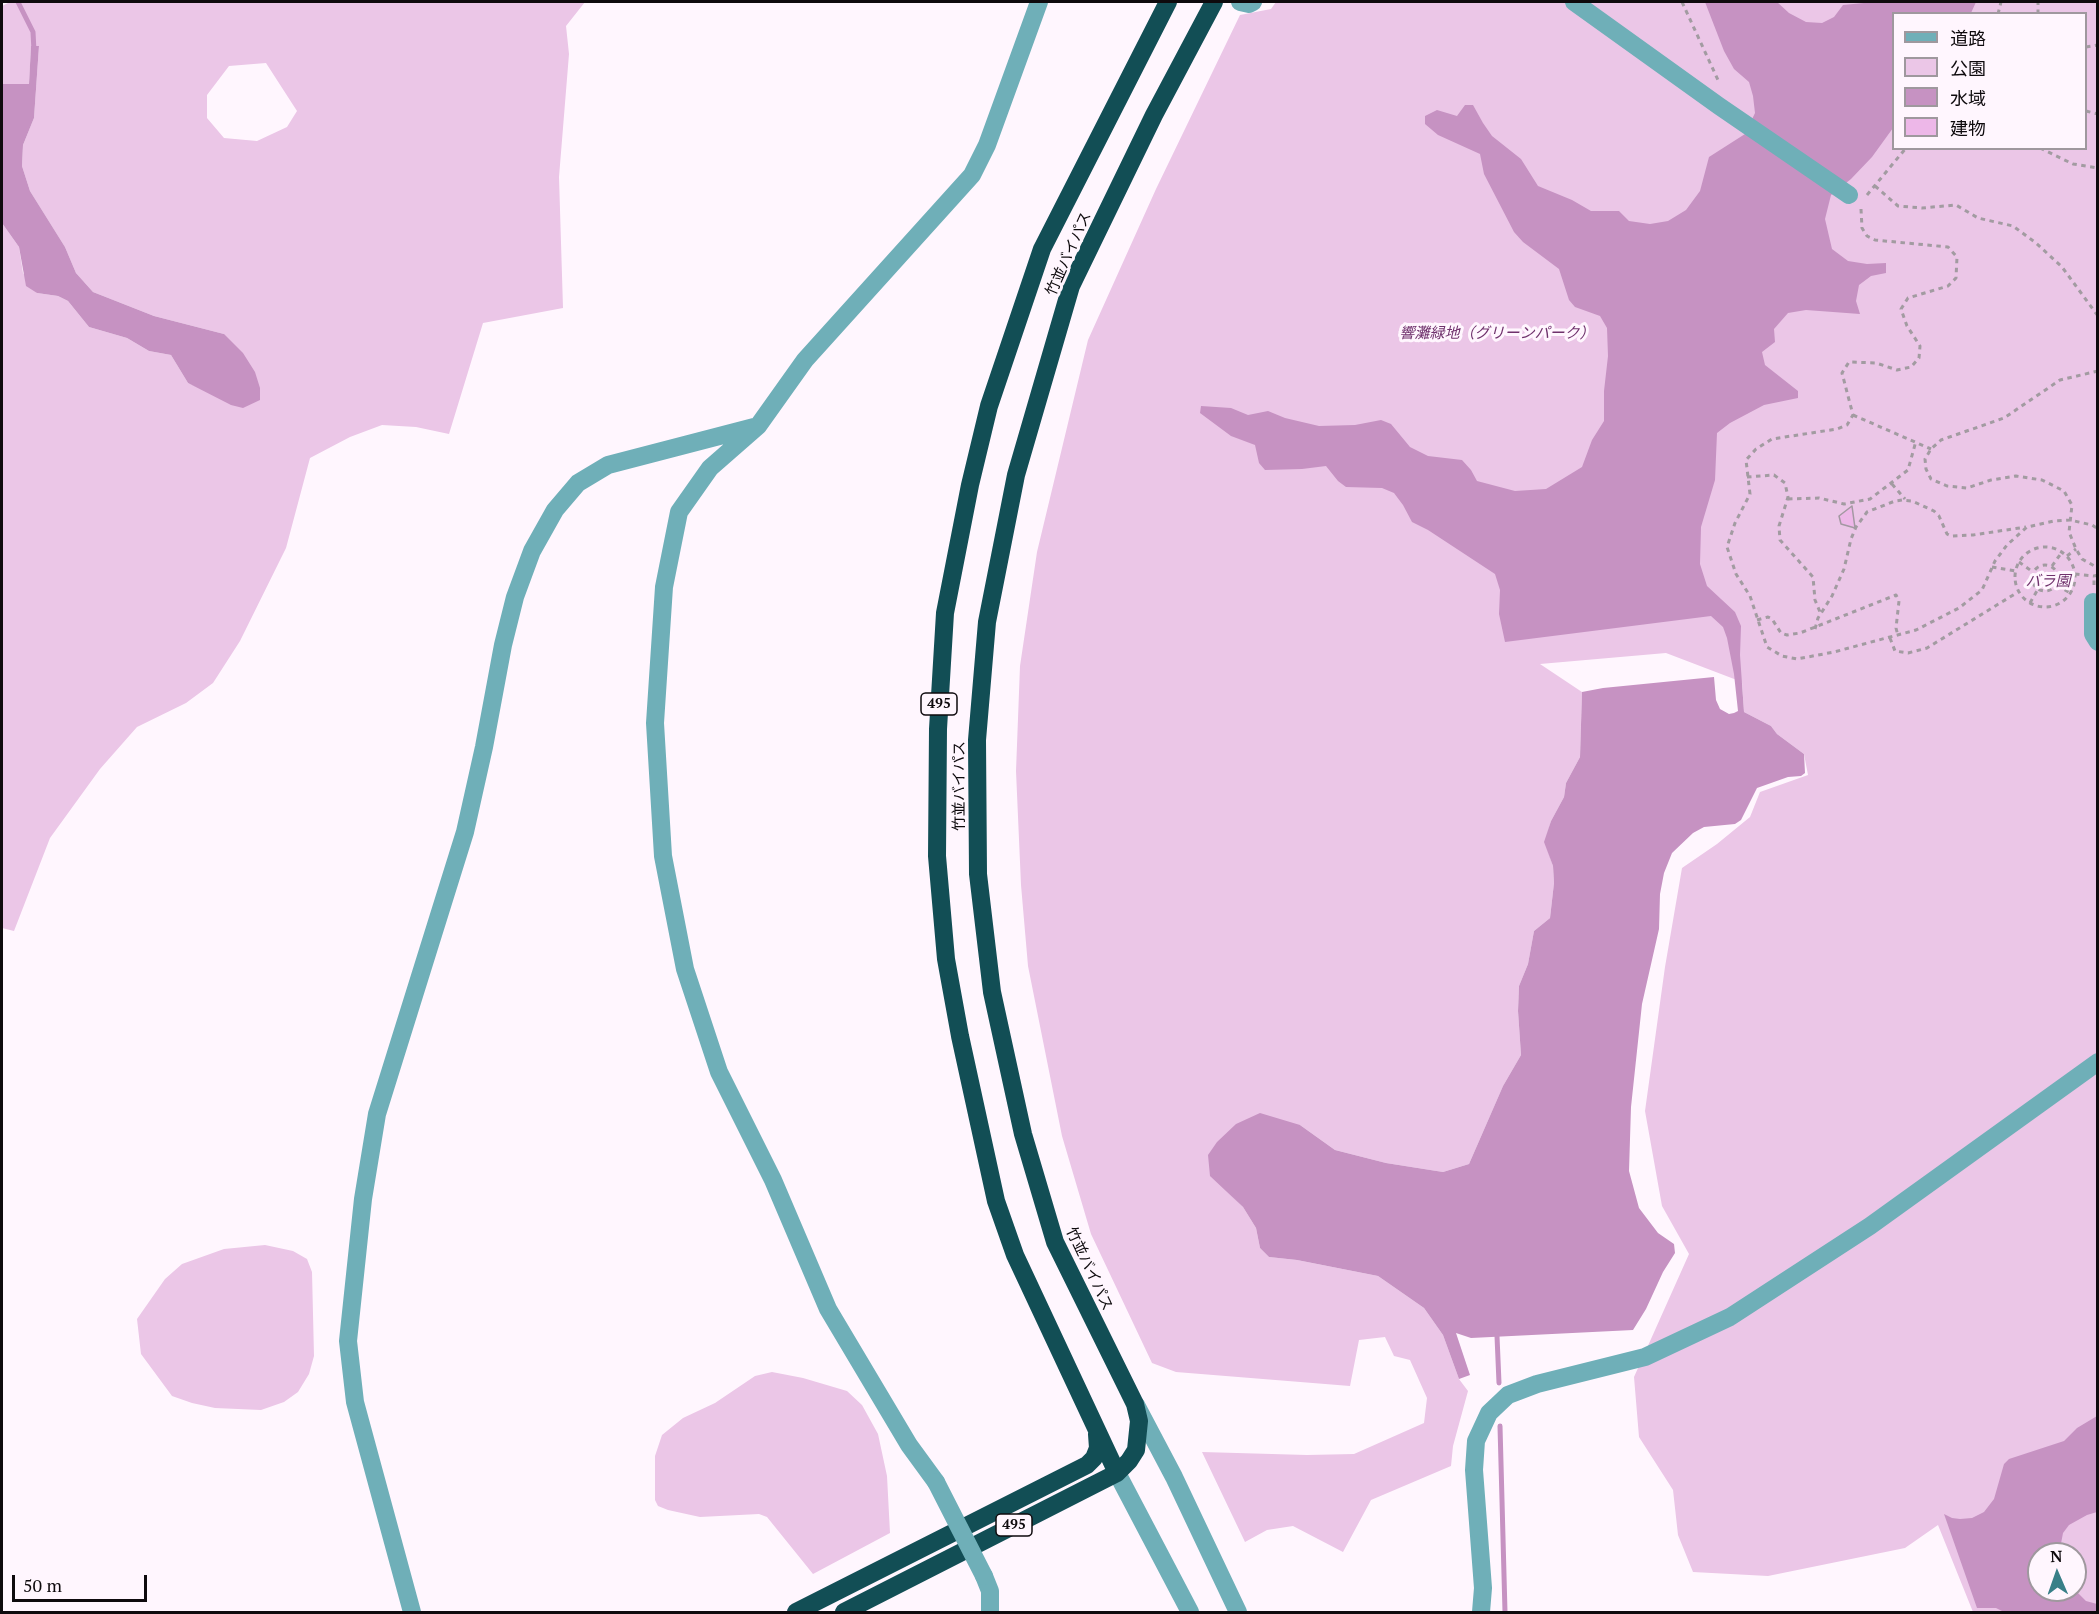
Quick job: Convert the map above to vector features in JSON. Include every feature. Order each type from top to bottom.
[{"type":"highway","name":"竹並バイパス","points":[[1117,1473],[1015,1255],[996,1201],[960,1036],[946,959],[937,856],[938,729],[945,613],[970,484],[989,406],[1042,249],[1168,2]]},
{"type":"highway","name":"竹並バイパス","points":[[1136,1450],[1139,1421],[1135,1404],[1055,1242],[1023,1134],[992,992],[978,874],[977,740],[987,622],[1016,475],[1071,286],[1154,115],[1214,2]]},
{"type":"highway","name":"竹並バイパス","points":[[1088,1465],[1098,1448],[1098,1438],[1093,1424]]},
{"type":"highway","points":[[1088,1465],[1109,1456],[1136,1450]]},
{"type":"highway","name":"495","points":[[844,1612],[1117,1473],[1136,1450]]},
{"type":"highway","name":"495","points":[[796,1612],[1088,1465]]},
{"type":"street","points":[[990,1612],[990,1591],[984,1576],[936,1482],[909,1445],[828,1309],[773,1180],[719,1072],[685,969],[663,856],[655,723],[664,587],[679,512],[710,468],[758,426],[805,360],[972,175],[987,145],[1039,2]]},
{"type":"street","points":[[1574,2],[1719,106],[1849,195]]},
{"type":"street","points":[[412,1612],[355,1402],[348,1341],[349,1329],[363,1199],[377,1114],[465,832],[484,747],[502,645],[515,597],[532,551],[555,510],[578,483],[608,465],[758,426]]},
{"type":"street","points":[[2093,602],[2093,634],[2097,642]]},
{"type":"street","points":[[1481,1612],[1483,1588],[1474,1470],[1476,1441],[1489,1413],[1508,1395],[1537,1384],[1645,1357],[1730,1317],[1870,1226],[2097,1062]]},
{"type":"street","points":[[1135,1404],[1164,1458],[1238,1612]]},
{"type":"street","points":[[1136,1450],[1156,1453],[1164,1458]]},
{"type":"street","points":[[1117,1473],[1190,1612]]},
{"type":"street","points":[[1097,1483],[1115,1485],[1131,1498]]},
{"type":"path","points":[[1682,2],[1718,80],[1719,106]]},
{"type":"path","points":[[1904,150],[1862,200],[1860,220],[1862,228],[1867,236],[1875,240],[1948,247],[1957,257],[1956,278],[1948,286],[1908,298],[1901,309],[1907,326],[1920,346],[1919,358],[1911,367],[1897,370],[1875,363],[1849,362],[1842,372],[1853,415],[1847,425],[1837,429],[1772,439],[1756,449],[1746,460],[1750,494],[1735,523],[1727,548],[1736,574],[1750,596],[1767,647],[1782,656],[1797,659],[1898,636],[1916,630],[1959,608],[1982,590],[1992,567],[2007,546],[2026,527]]},
{"type":"path","points":[[2044,150],[2073,164],[2097,168]]},
{"type":"path","points":[[1875,186],[1898,206],[1922,208],[1956,205],[1978,218],[2013,226],[2062,267],[2097,316]]},
{"type":"path","points":[[2097,371],[2060,381],[2004,418],[1941,440],[1931,449],[1925,459],[1926,470],[1931,479],[1947,486],[1967,488],[1991,480],[2016,476],[2042,480],[2064,491],[2072,505],[2069,532],[2076,549],[2082,559],[2097,568]]},
{"type":"path","points":[[1853,415],[1931,449]]},
{"type":"path","points":[[1788,499],[1820,498],[1844,504],[1870,499],[1908,470],[1916,441]]},
{"type":"path","points":[[1747,477],[1778,477],[1788,488],[1788,499],[1779,526],[1780,540],[1813,577],[1815,600],[1821,613]]},
{"type":"path","points":[[1892,483],[1906,501]]},
{"type":"path","points":[[1815,629],[1844,569],[1851,539],[1861,518],[1867,512],[1895,501],[1906,501],[1934,511],[1939,516],[1947,534],[1951,536],[1973,535],[2070,520],[2092,525],[2097,529]]},
{"type":"path","points":[[2047,547],[2067,556],[2072,562],[2076,580],[2071,593],[2059,604],[2039,607],[2030,603],[2019,592],[2015,578],[2016,571],[2019,562],[2028,552],[2047,547]]},
{"type":"path","points":[[2067,556],[2076,549]]},
{"type":"path","points":[[2052,566],[2062,552]]},
{"type":"path","points":[[2019,562],[2033,572]]},
{"type":"path","points":[[2052,566],[2039,566],[2033,572],[2032,580],[2038,589],[2045,591],[2057,585]]},
{"type":"path","points":[[2052,566],[2057,572],[2057,585]]},
{"type":"path","points":[[1992,567],[2016,571]]},
{"type":"path","points":[[2075,574],[2094,576]]},
{"type":"path","points":[[2057,585],[2071,593]]},
{"type":"path","points":[[2030,603],[2038,589]]},
{"type":"path","points":[[1890,638],[1895,651],[1908,653],[1927,648],[2019,592]]},
{"type":"path","points":[[1757,620],[1768,617],[1772,619],[1781,633],[1786,635],[1815,629],[1896,595],[1899,600],[1896,628],[1898,636]]},
{"type":"green space","points":[[10,2],[585,2],[566,26],[569,54],[559,177],[563,308],[483,323],[449,434],[416,427],[382,425],[350,437],[310,458],[286,548],[240,641],[213,683],[186,703],[137,727],[100,769],[50,838],[14,931],[2,928],[2,223],[19,247],[23,273],[37,293],[58,296],[68,301],[89,327],[127,338],[149,351],[171,355],[188,383],[202,389],[224,334],[154,316],[93,292],[76,273],[65,247],[30,191],[22,166],[23,145],[34,118],[39,46],[31,46],[29,85],[2,84],[2,6]],"holes":[[[266,63],[297,111],[287,127],[257,141],[224,138],[207,118],[207,95],[229,66]]]},
{"type":"green space","points":[[1276,2],[2097,2],[2097,1612],[1973,1612],[1938,1525],[1905,1548],[1768,1576],[1693,1572],[1678,1535],[1673,1490],[1639,1437],[1634,1377],[1689,1254],[1662,1206],[1645,1111],[1665,967],[1682,868],[1750,817],[1760,792],[1808,775],[1804,754],[1777,734],[1771,726],[1744,712],[1742,682],[1666,653],[1540,664],[1582,692],[1580,757],[1566,783],[1564,797],[1551,821],[1545,842],[1553,866],[1554,883],[1550,918],[1534,931],[1528,964],[1519,986],[1521,1055],[1503,1086],[1469,1164],[1443,1172],[1386,1163],[1335,1150],[1300,1125],[1228,1192],[1243,1207],[1256,1228],[1260,1248],[1269,1257],[1297,1260],[1378,1276],[1424,1308],[1443,1335],[1459,1379],[1468,1391],[1453,1446],[1451,1466],[1371,1500],[1343,1552],[1293,1526],[1267,1530],[1245,1542],[1202,1452],[1354,1454],[1424,1423],[1427,1398],[1410,1360],[1394,1356],[1385,1337],[1359,1340],[1350,1386],[1176,1372],[1152,1363],[1091,1234],[1062,1136],[1028,966],[1021,885],[1016,771],[1020,666],[1037,552],[1088,340],[1156,189],[1240,15],[1271,9]]},
{"type":"green space","points":[[265,1245],[293,1251],[307,1259],[312,1272],[314,1356],[309,1374],[298,1392],[284,1402],[261,1410],[215,1408],[172,1396],[141,1354],[137,1319],[165,1279],[182,1264],[224,1249]]},
{"type":"green space","points":[[772,1372],[847,1391],[862,1405],[878,1434],[887,1476],[890,1533],[813,1574],[767,1517],[759,1514],[700,1517],[668,1510],[658,1506],[655,1500],[655,1456],[662,1435],[683,1418],[715,1403],[755,1376]]},
{"type":"water","points":[[1705,2],[1777,2],[1789,13],[1806,22],[1822,23],[1834,17],[1843,5],[1874,2],[1976,2],[1971,12],[1892,12],[1892,129],[1872,157],[1851,179],[1831,195],[1825,219],[1832,249],[1848,261],[1867,264],[1886,263],[1886,273],[1871,276],[1859,285],[1856,301],[1860,314],[1806,310],[1788,313],[1774,329],[1775,342],[1762,352],[1765,365],[1798,391],[1798,398],[1764,405],[1730,423],[1717,433],[1715,480],[1701,527],[1700,564],[1707,586],[1735,612],[1741,626],[1740,655],[1744,712],[1771,726],[1777,734],[1804,754],[1805,773],[1757,788],[1741,820],[1735,824],[1704,827],[1693,833],[1672,853],[1664,873],[1660,894],[1659,929],[1642,1004],[1631,1107],[1629,1171],[1639,1208],[1658,1233],[1674,1244],[1675,1253],[1633,1330],[1471,1338],[1456,1333],[1470,1375],[1459,1379],[1443,1335],[1424,1308],[1378,1276],[1297,1260],[1269,1257],[1260,1248],[1256,1228],[1243,1207],[1210,1176],[1208,1155],[1217,1142],[1236,1124],[1260,1113],[1300,1125],[1335,1150],[1386,1163],[1443,1172],[1469,1164],[1503,1086],[1521,1055],[1519,986],[1528,964],[1534,931],[1550,918],[1554,883],[1553,866],[1544,842],[1551,821],[1564,797],[1566,783],[1580,757],[1582,692],[1714,677],[1716,700],[1720,709],[1729,714],[1734,713],[1738,711],[1727,638],[1723,627],[1711,616],[1505,642],[1499,614],[1500,590],[1495,574],[1412,522],[1394,493],[1382,488],[1346,487],[1326,466],[1265,470],[1259,463],[1255,445],[1231,436],[1200,413],[1201,406],[1231,408],[1248,415],[1268,411],[1285,418],[1319,426],[1355,425],[1381,420],[1391,424],[1410,447],[1428,456],[1462,460],[1477,481],[1515,491],[1546,489],[1582,467],[1592,440],[1604,421],[1604,391],[1608,356],[1607,328],[1600,316],[1575,307],[1569,300],[1559,269],[1523,242],[1514,232],[1484,174],[1480,154],[1438,135],[1425,124],[1425,116],[1437,110],[1457,116],[1465,105],[1473,105],[1492,136],[1521,159],[1538,186],[1572,200],[1591,211],[1619,211],[1629,221],[1650,224],[1668,221],[1686,210],[1700,191],[1709,157],[1745,134],[1755,113],[1749,82],[1734,69],[1724,51]]},
{"type":"water","points":[[31,46],[39,46],[34,118],[23,145],[22,166],[30,191],[65,247],[76,273],[93,292],[154,316],[224,334],[243,353],[255,372],[260,388],[260,400],[243,408],[231,405],[188,383],[171,355],[149,351],[127,338],[89,327],[68,301],[58,296],[37,293],[26,286],[19,247],[2,223],[2,84],[29,84]]},
{"type":"water","points":[[2097,1416],[2097,1512],[2069,1525],[2063,1533],[2061,1542],[2027,1542],[2027,1602],[2087,1601],[2097,1604],[2097,1612],[2004,1612],[1996,1608],[1977,1608],[1944,1514],[1960,1519],[1972,1518],[1984,1512],[1994,1499],[2004,1464],[2009,1459],[2064,1441],[2077,1428]]},
{"type":"building","points":[[1852,506],[1855,528],[1841,524],[1839,516]]},
{"type":"waterway","points":[[18,2],[33,32],[34,51]]},
{"type":"waterway","points":[[1497,1336],[1499,1383]]},
{"type":"waterway","points":[[1500,1426],[1505,1612]]},
{"type":"park label","name":"響灘緑地（グリーンパーク）","points":[[1497,334]]},
{"type":"park label","name":"バラ園","points":[[2048,582]]}]
